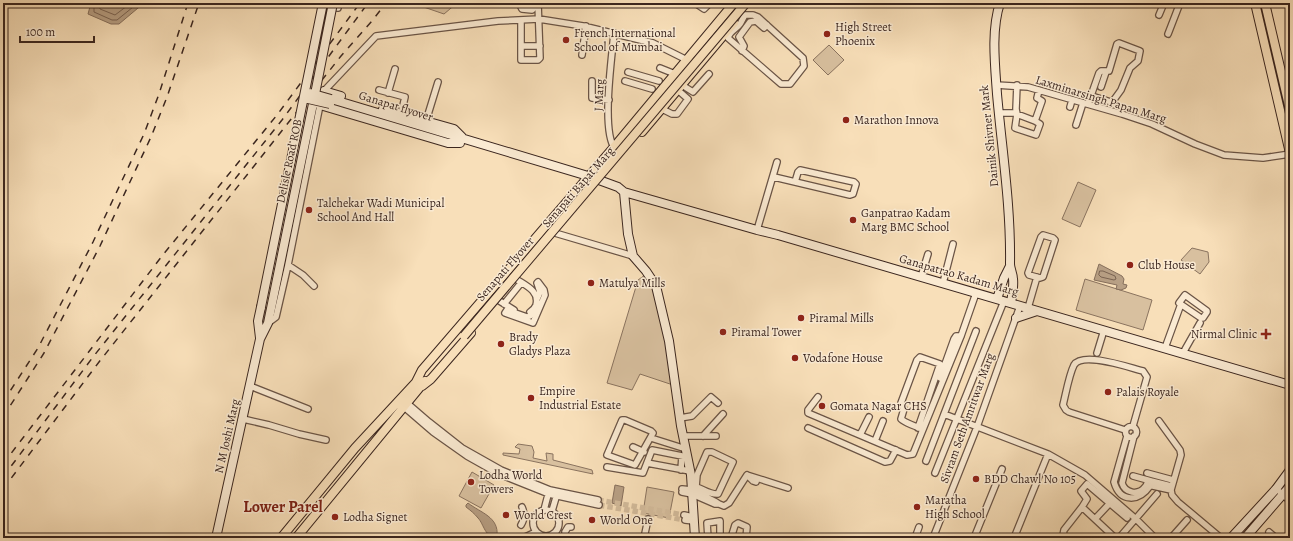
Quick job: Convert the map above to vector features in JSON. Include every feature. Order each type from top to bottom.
[{"type":"main road","name":"Delisle Road ROB","points":[[260,339],[258,322],[304,95],[318,3]]},
{"type":"main road","name":"Senapati Bapat Marg","points":[[419,384],[422,370],[547,226],[586,178],[688,60],[734,3]]},
{"type":"main road","name":"Senapati Flyover","points":[[462,334],[741,3]]},
{"type":"main road","name":"Senapati Flyover","points":[[419,384],[746,3]]},
{"type":"main road","name":"Senapati Bapat Marg","points":[[419,384],[432,379],[501,302],[519,281],[555,233],[597,183],[738,23],[751,3]]},
{"type":"main road","name":"Dainik Shivner Mark","points":[[1000,3],[995,19],[995,70],[1009,214],[1011,243],[1010,266]]},
{"type":"main road","points":[[1255,3],[1290,153]]},
{"type":"main road","points":[[1265,3],[1290,110]]},
{"type":"main road","name":"Delisle Road ROB","points":[[260,339],[268,324],[337,5]]},
{"type":"main road","points":[[1259,20],[1269,19]]},
{"type":"main road","points":[[304,95],[316,100],[448,143],[461,140],[454,129],[324,91],[316,100]]},
{"type":"main road","name":"Ganapat flyover","points":[[316,100],[330,101],[461,140]]},
{"type":"main road","name":"Ganapatrao Kadam Marg","points":[[461,140],[586,178],[597,183],[618,188],[623,191],[1037,310],[1290,385]]},
{"type":"main road","points":[[623,191],[628,234],[633,256],[653,280],[658,292],[669,341],[684,436],[685,454],[693,474],[693,519],[695,538]]},
{"type":"main road","points":[[1004,301],[1004,278],[1010,266]]},
{"type":"main road","points":[[1004,301],[1014,280],[1010,266]]},
{"type":"main road","points":[[1016,318],[1037,310]]},
{"type":"main road","points":[[258,322],[268,324]]},
{"type":"main road","name":"N M Joshi Marg","points":[[216,538],[260,339]]},
{"type":"main road","points":[[281,538],[358,454],[371,446],[406,405],[419,384]]},
{"type":"main road","points":[[286,538],[419,384]]},
{"type":"main road","points":[[298,537],[352,472],[358,454]]},
{"type":"main road","points":[[1231,538],[1276,489],[1290,470]]},
{"type":"main road","points":[[1245,538],[1290,486]]},
{"type":"street","points":[[318,3],[337,5]]},
{"type":"street","points":[[521,3],[522,9],[532,10],[534,3]]},
{"type":"street","points":[[521,20],[520,58],[522,60],[539,60],[540,46],[538,3]]},
{"type":"street","points":[[695,3],[704,9],[710,3]]},
{"type":"street","points":[[1159,15],[1164,3]]},
{"type":"street","points":[[1168,34],[1180,3]]},
{"type":"street","points":[[745,15],[753,15],[758,17],[767,25],[803,58],[804,66],[790,84],[781,84],[727,37],[745,15]]},
{"type":"street","points":[[724,16],[738,23]]},
{"type":"street","points":[[324,91],[376,36],[498,21],[539,19],[584,26],[653,43],[699,66]]},
{"type":"street","points":[[742,51],[744,46],[739,37],[750,22],[756,21],[764,28],[767,25]]},
{"type":"street","points":[[582,55],[584,26]]},
{"type":"street","name":"J Marg","points":[[614,33],[608,130],[614,147],[622,155]]},
{"type":"street","points":[[1091,102],[1113,101],[1121,90],[1130,68],[1136,63],[1141,52],[1118,44],[1109,71],[1106,72],[1101,87]]},
{"type":"street","points":[[521,46],[540,46]]},
{"type":"street","points":[[660,68],[675,74]]},
{"type":"street","points":[[388,93],[395,69]]},
{"type":"street","points":[[1076,125],[1091,102],[1099,73],[1101,71],[1106,72]]},
{"type":"street","points":[[628,72],[659,81]]},
{"type":"street","points":[[681,89],[693,92],[709,74]]},
{"type":"street","points":[[592,81],[592,98],[609,100]]},
{"type":"street","points":[[625,81],[652,89]]},
{"type":"street","points":[[426,121],[438,82]]},
{"type":"street","name":"Laxminarsingh Papan Marg","points":[[996,85],[1017,85],[1072,100],[1091,102],[1152,124],[1224,155],[1264,158],[1290,153]]},
{"type":"street","points":[[999,113],[1014,113],[1017,114],[1035,121],[1040,124],[1036,135],[1017,130],[1015,127],[1017,114],[1017,85]]},
{"type":"street","points":[[662,109],[672,114],[677,114],[688,99],[681,89]]},
{"type":"street","points":[[378,90],[405,98],[401,114]]},
{"type":"street","points":[[1035,121],[1042,100],[1037,98],[1039,90]]},
{"type":"street","points":[[268,324],[276,318],[288,266],[316,100]]},
{"type":"street","points":[[1070,107],[1072,100]]},
{"type":"street","points":[[757,230],[778,162]]},
{"type":"street","points":[[774,177],[795,182],[850,195],[854,194],[856,184],[854,182],[800,170],[795,182]]},
{"type":"street","points":[[547,226],[555,233],[633,256]]},
{"type":"street","points":[[1045,235],[1055,240],[1043,277],[1037,277],[1028,273],[1041,237],[1045,235]]},
{"type":"street","points":[[942,283],[953,244]]},
{"type":"street","points":[[922,277],[928,254]]},
{"type":"street","points":[[288,266],[302,275],[314,286]]},
{"type":"street","name":"Sivram Seth Amritwar Marg","points":[[933,538],[977,427],[1016,318],[1024,307],[1037,277]]},
{"type":"street","points":[[519,281],[535,293],[537,299]]},
{"type":"street","points":[[538,282],[544,290],[545,295],[533,323],[505,312],[507,310],[529,317],[536,306],[537,299],[540,292],[538,282]]},
{"type":"street","points":[[818,397],[808,410],[808,413],[907,455],[913,454],[961,336],[976,293]]},
{"type":"street","points":[[1165,348],[1180,304],[1179,302],[1185,295],[1207,312],[1202,318],[1180,304]]},
{"type":"street","points":[[935,473],[1004,301]]},
{"type":"street","points":[[501,302],[520,312],[529,312],[533,310]]},
{"type":"street","points":[[1183,353],[1200,323]]},
{"type":"street","points":[[926,461],[976,330]]},
{"type":"street","points":[[1098,353],[1104,330]]},
{"type":"street","points":[[918,428],[940,364],[922,357],[918,358],[917,360],[901,405],[904,409],[902,421],[918,428],[923,428],[954,339],[956,336],[961,336]]},
{"type":"street","points":[[1151,481],[1148,481],[1146,487],[1136,492],[1127,491],[1122,484],[1136,431],[1133,426],[1147,377],[1146,374],[1143,371],[1093,359],[1077,362],[1072,370],[1063,405],[1066,410],[1125,430],[1125,433],[1128,436],[1114,482],[1116,490],[1123,495],[1133,498],[1140,497],[1150,486],[1172,485]]},
{"type":"street","points":[[250,386],[308,409]]},
{"type":"street","points":[[680,418],[690,417],[711,397],[718,403]]},
{"type":"street","points":[[406,405],[461,449],[499,474],[549,492],[598,502]]},
{"type":"street","points":[[703,436],[723,414]]},
{"type":"street","points":[[944,414],[1048,454],[1085,475],[1136,519],[1155,538]]},
{"type":"street","points":[[690,417],[691,424]]},
{"type":"street","points":[[860,435],[868,417]]},
{"type":"street","points":[[243,418],[326,440]]},
{"type":"street","points":[[622,420],[653,433],[644,452],[635,465],[608,455],[622,420]]},
{"type":"street","points":[[875,441],[883,421]]},
{"type":"street","points":[[1159,421],[1180,450],[1181,455],[1172,485],[1172,495],[1178,502],[1221,538]]},
{"type":"street","points":[[1125,430],[1127,427],[1133,426]]},
{"type":"street","points":[[808,428],[885,462],[890,461],[896,450]]},
{"type":"street","points":[[684,436],[716,436]]},
{"type":"street","points":[[1128,436],[1134,436]]},
{"type":"street","points":[[651,438],[685,454]]},
{"type":"street","points":[[633,447],[644,452]]},
{"type":"street","points":[[607,468],[642,474],[652,450],[685,454]]},
{"type":"street","points":[[647,463],[693,474],[707,452],[712,452],[733,462],[718,494],[714,495],[693,489],[682,490]]},
{"type":"street","points":[[681,470],[685,454]]},
{"type":"street","points":[[1014,538],[1048,454]]},
{"type":"street","points":[[974,538],[1002,469]]},
{"type":"street","points":[[1147,473],[1172,485]]},
{"type":"street","points":[[693,489],[724,506],[729,503],[747,475]]},
{"type":"street","points":[[747,475],[756,482]]},
{"type":"street","points":[[747,475],[788,488]]},
{"type":"street","points":[[1133,476],[1172,485]]},
{"type":"street","points":[[1067,538],[1063,535],[1064,530],[1087,499],[1080,491],[1086,484],[1088,484],[1127,518]]},
{"type":"street","points":[[1276,489],[1290,501]]},
{"type":"street","points":[[544,510],[549,492]]},
{"type":"street","points":[[552,511],[557,494]]},
{"type":"street","points":[[1082,507],[1116,537],[1136,519],[1157,494]]},
{"type":"street","points":[[1095,519],[1110,503]]},
{"type":"street","points":[[520,525],[525,518],[522,507]]},
{"type":"street","points":[[523,538],[539,535],[553,536],[558,529],[559,518],[552,511],[544,510],[537,513],[533,520],[533,524],[539,535]]},
{"type":"street","points":[[684,517],[693,519]]},
{"type":"street","points":[[525,518],[533,520]]},
{"type":"street","points":[[644,538],[648,519]]},
{"type":"street","points":[[1171,538],[1187,520]]},
{"type":"street","points":[[708,538],[707,523],[720,521],[720,538]]},
{"type":"street","points":[[731,538],[735,525],[738,523],[747,527],[746,538]]},
{"type":"street","points":[[558,529],[566,535],[568,527],[571,527]]},
{"type":"street","points":[[915,538],[919,527]]},
{"type":"street","points":[[1269,532],[1276,538]]},
{"type":"shaded area","points":[[412,3],[457,3],[444,14]]},
{"type":"shaded area","points":[[829,45],[844,60],[828,75],[813,60]]},
{"type":"shaded area","points":[[1078,182],[1096,190],[1080,227],[1062,219]]},
{"type":"shaded area","points":[[1192,248],[1208,252],[1209,262],[1200,274],[1181,260]]},
{"type":"shaded area","points":[[645,275],[653,287],[662,314],[673,385],[640,374],[632,390],[607,383],[638,280]]},
{"type":"shaded area","points":[[1085,279],[1152,300],[1143,330],[1076,310]]},
{"type":"shaded area","points":[[518,444],[532,446],[534,452],[533,458],[547,461],[546,453],[553,454],[553,460],[592,470],[593,474],[503,455],[503,453],[519,454],[520,449],[515,447]]},
{"type":"shaded area","points":[[472,472],[494,485],[481,508],[459,496]]},
{"type":"shaded area","points":[[647,487],[674,492],[669,518],[643,513]]},
{"type":"water","points":[[91,3],[144,3],[119,24],[111,24],[88,14]]},
{"type":"water","points":[[1099,264],[1122,276],[1124,279],[1123,284],[1127,285],[1126,288],[1121,290],[1116,289],[1117,285],[1094,280]]},
{"type":"water","points":[[615,485],[624,487],[621,506],[612,503]]},
{"type":"water","points":[[468,503],[492,520],[497,530],[497,536],[487,533],[477,517],[466,507]]},
{"type":"tunnel","points":[[598,500],[684,515]]},
{"type":"tunnel","points":[[599,505],[685,520]]},
{"type":"railway","points":[[3,402],[38,348],[93,242],[144,134],[159,94],[188,3]]},
{"type":"railway","points":[[3,417],[44,353],[100,246],[151,137],[167,97],[199,3]]},
{"type":"railway","points":[[3,464],[162,256],[277,115],[360,3]]},
{"type":"railway","points":[[3,477],[93,357],[282,120],[368,3]]},
{"type":"railway","points":[[3,489],[99,362],[341,56],[386,3]]},
{"type":"place","name":"High Street Phoenix","points":[[827,34]]},
{"type":"place","name":"French International School of Mumbai","points":[[566,40]]},
{"type":"place","name":"Marathon Innova","points":[[846,120]]},
{"type":"place","name":"Talchekar Wadi Municipal School And Hall","points":[[309,210]]},
{"type":"place","name":"Ganpatrao Kadam Marg BMC School","points":[[853,220]]},
{"type":"place","name":"Club House","points":[[1130,265]]},
{"type":"place","name":"Matulya Mills","points":[[591,283]]},
{"type":"place","name":"Piramal Mills","points":[[801,318]]},
{"type":"place","name":"Piramal Tower","points":[[723,332]]},
{"type":"place","name":"Nirmal Clinic","points":[[1266,334]]},
{"type":"place","name":"Brady Gladys Plaza","points":[[501,344]]},
{"type":"place","name":"Vodafone House","points":[[795,358]]},
{"type":"place","name":"Palais Royale","points":[[1108,392]]},
{"type":"place","name":"Empire Industrial Estate","points":[[531,398]]},
{"type":"place","name":"Gomata Nagar CHS","points":[[822,406]]},
{"type":"place","name":"BDD Chawl No 105","points":[[976,479]]},
{"type":"place","name":"Lodha World Towers","points":[[471,482]]},
{"type":"place","name":"Maratha High School","points":[[917,507]]},
{"type":"place","name":"World Crest","points":[[506,515]]},
{"type":"place","name":"Lodha Signet","points":[[335,517]]},
{"type":"place","name":"World One","points":[[592,520]]},
{"type":"district","name":"Lower Parel","points":[[283,506]]}]
